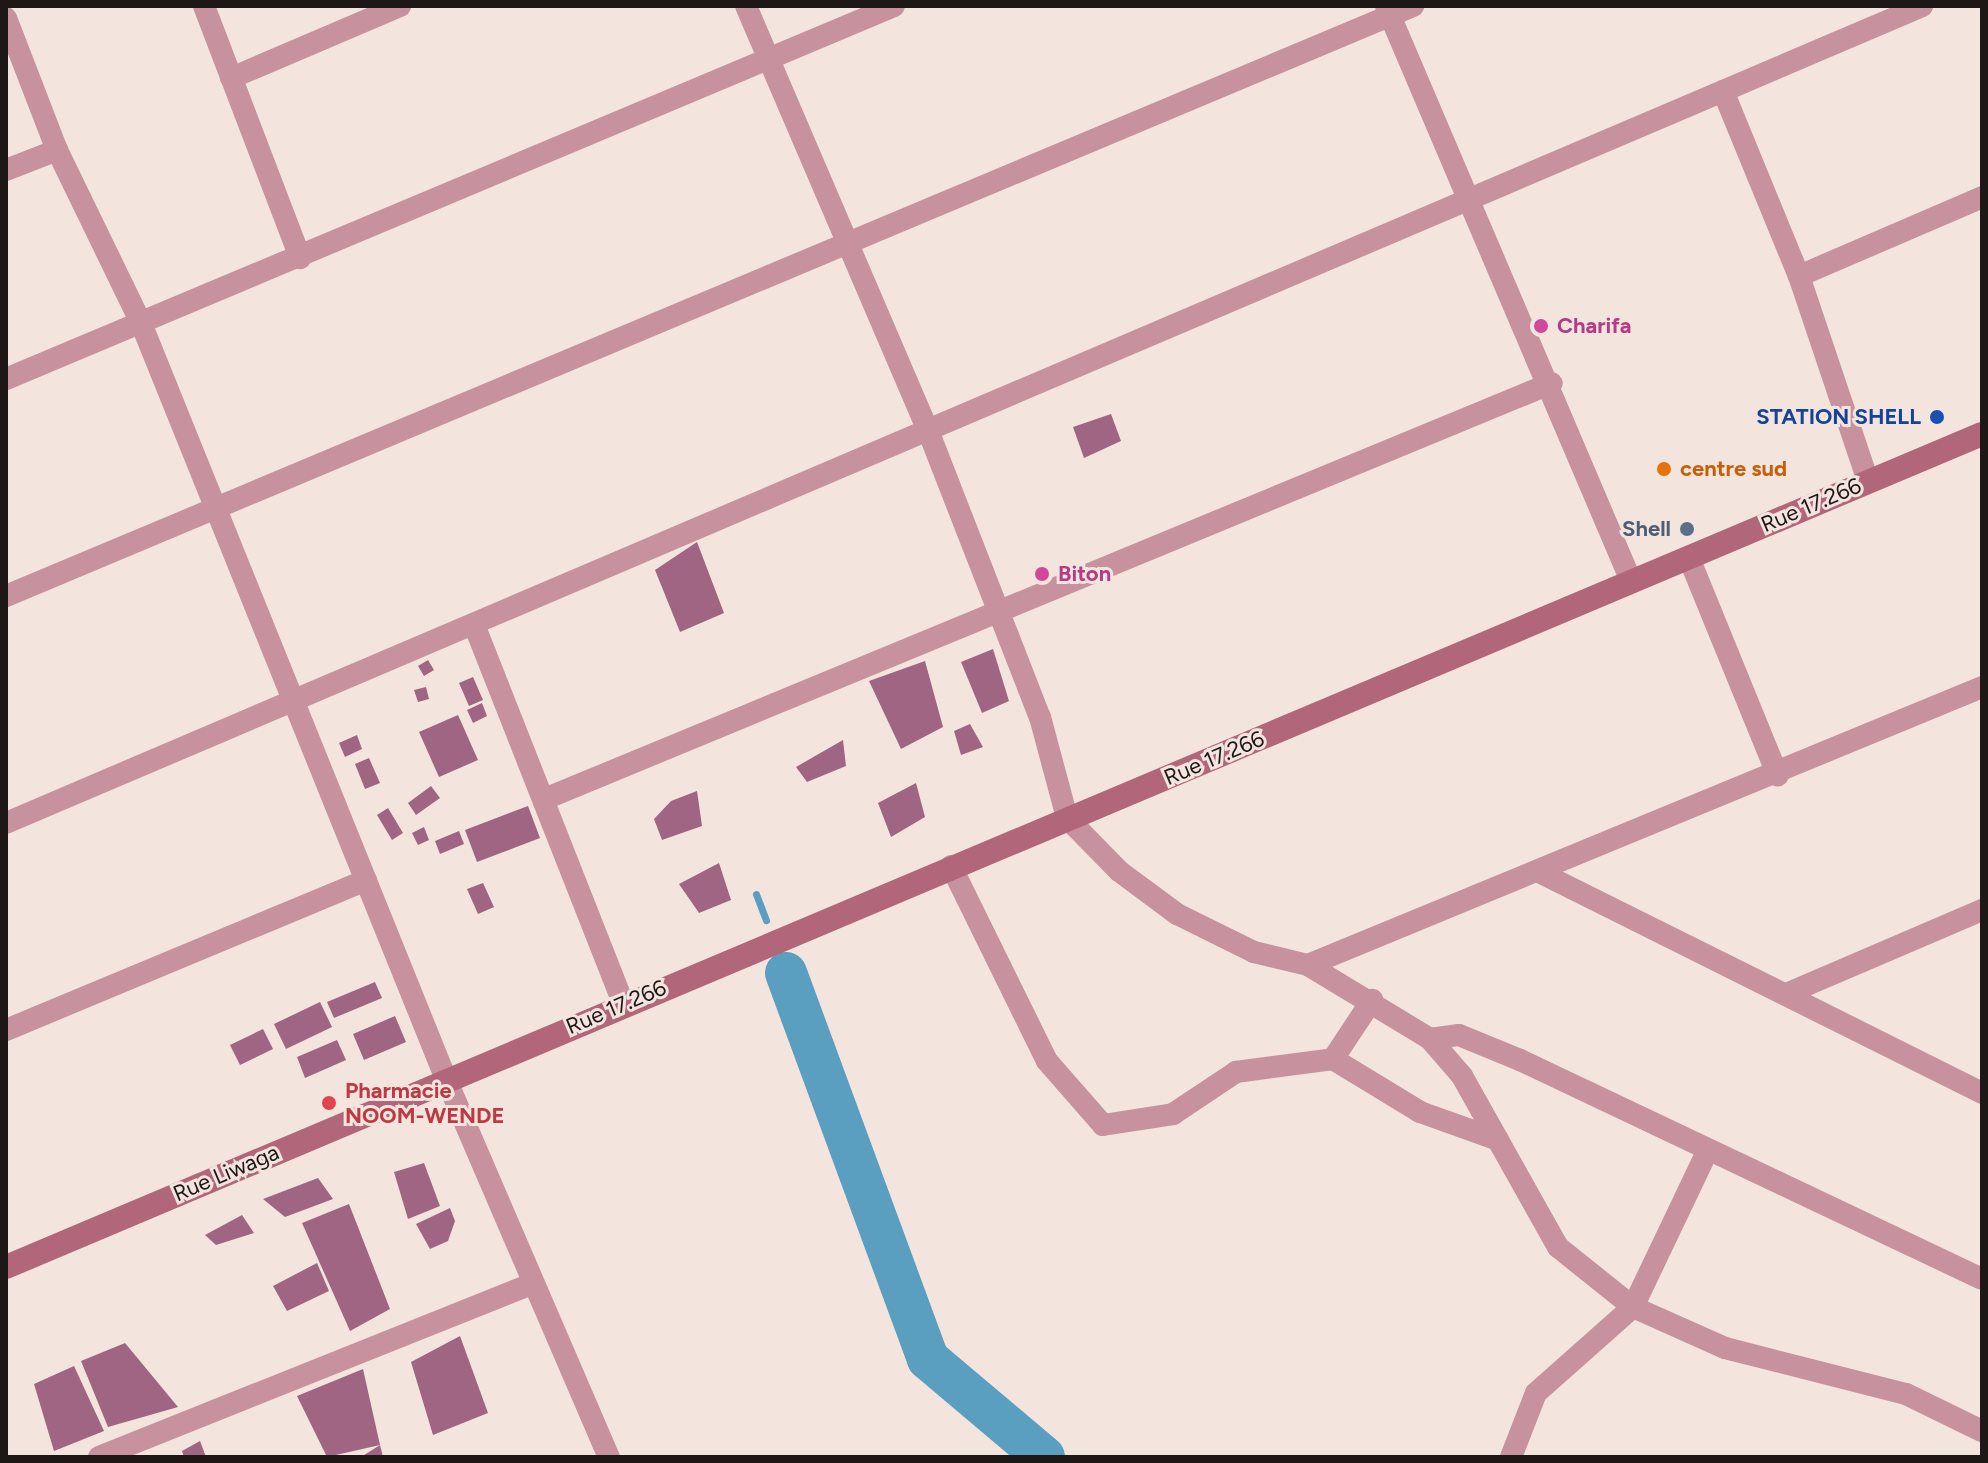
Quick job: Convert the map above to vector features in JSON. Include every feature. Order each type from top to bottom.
[{"type":"main road","name":"Rue 17.266","points":[[446,1079],[1982,434]]},
{"type":"main road","name":"Rue Liwaga","points":[[6,1267],[446,1079]]},
{"type":"street","points":[[204,6],[300,258]]},
{"type":"street","points":[[231,78],[400,6]]},
{"type":"street","points":[[746,6],[929,433],[1040,717],[1067,818],[1119,871],[1177,914],[1254,952],[1308,965],[1372,1000],[1430,1039],[1462,1076],[1558,1247],[1633,1307],[1725,1348],[1906,1394],[1982,1431]]},
{"type":"street","points":[[6,379],[894,6]]},
{"type":"street","points":[[6,596],[214,515],[1388,11],[1413,6]]},
{"type":"street","points":[[6,823],[475,627],[1922,6]]},
{"type":"street","points":[[1388,11],[1552,383],[1631,581]]},
{"type":"street","points":[[6,18],[57,150],[141,323],[214,515],[603,1455]]},
{"type":"street","points":[[1723,91],[1799,276],[1868,481]]},
{"type":"street","points":[[6,170],[57,150]]},
{"type":"street","points":[[1799,276],[1982,197]]},
{"type":"street","points":[[547,798],[1552,383]]},
{"type":"street","points":[[1689,558],[1778,776]]},
{"type":"street","points":[[475,627],[547,798],[623,1003]]},
{"type":"street","points":[[1308,965],[1778,776],[1982,687]]},
{"type":"street","points":[[951,866],[1047,1061],[1094,1121],[1114,1126],[1159,1118],[1236,1072],[1333,1059],[1420,1112],[1498,1140]]},
{"type":"street","points":[[1541,873],[1982,1093]]},
{"type":"street","points":[[6,1030],[366,880]]},
{"type":"street","points":[[1786,994],[1982,910]]},
{"type":"street","points":[[1333,1059],[1372,1000]]},
{"type":"street","points":[[1430,1039],[1459,1035],[1982,1279]]},
{"type":"street","points":[[1511,1457],[1536,1393],[1633,1307],[1707,1152]]},
{"type":"street","points":[[99,1457],[532,1284]]},
{"type":"building","points":[[1111,414],[1121,441],[1084,458],[1073,427]]},
{"type":"building","points":[[697,542],[724,613],[680,632],[655,570]]},
{"type":"building","points":[[993,649],[1009,701],[982,713],[961,662]]},
{"type":"building","points":[[428,660],[434,670],[424,676],[418,666]]},
{"type":"building","points":[[925,661],[943,727],[901,749],[869,681]]},
{"type":"building","points":[[473,677],[483,700],[469,706],[459,683]]},
{"type":"building","points":[[426,687],[429,699],[418,702],[414,690]]},
{"type":"building","points":[[482,703],[487,716],[473,723],[467,710]]},
{"type":"building","points":[[458,715],[478,760],[439,777],[419,732]]},
{"type":"building","points":[[970,724],[983,747],[961,755],[954,731]]},
{"type":"building","points":[[357,735],[362,749],[345,757],[339,743]]},
{"type":"building","points":[[843,740],[846,766],[807,782],[796,767]]},
{"type":"building","points":[[369,758],[380,783],[365,789],[355,764]]},
{"type":"building","points":[[916,783],[925,817],[891,837],[878,803]]},
{"type":"building","points":[[431,786],[440,798],[416,815],[408,803]]},
{"type":"building","points":[[697,791],[702,826],[662,840],[654,819],[671,801]]},
{"type":"building","points":[[528,806],[540,838],[477,862],[465,830]]},
{"type":"building","points":[[388,808],[403,833],[392,840],[377,815]]},
{"type":"building","points":[[424,827],[429,840],[418,845],[412,833]]},
{"type":"building","points":[[459,831],[464,844],[440,854],[435,841]]},
{"type":"building","points":[[719,863],[731,900],[699,913],[679,884]]},
{"type":"building","points":[[483,883],[494,907],[478,914],[467,889]]},
{"type":"building","points":[[375,982],[382,998],[334,1018],[327,1002]]},
{"type":"building","points":[[320,1002],[332,1027],[286,1049],[274,1024]]},
{"type":"building","points":[[395,1016],[406,1042],[364,1060],[353,1034]]},
{"type":"building","points":[[263,1029],[273,1049],[240,1065],[230,1045]]},
{"type":"building","points":[[337,1040],[346,1060],[305,1078],[297,1057]]},
{"type":"building","points":[[424,1163],[440,1206],[408,1219],[394,1172]]},
{"type":"building","points":[[318,1178],[333,1199],[285,1217],[263,1199]]},
{"type":"building","points":[[349,1204],[390,1309],[350,1331],[302,1223]]},
{"type":"building","points":[[450,1208],[455,1221],[448,1241],[430,1249],[416,1224]]},
{"type":"building","points":[[242,1215],[254,1233],[216,1245],[205,1235]]},
{"type":"building","points":[[317,1263],[329,1291],[287,1311],[273,1286]]},
{"type":"building","points":[[460,1336],[488,1413],[433,1435],[411,1362]]},
{"type":"building","points":[[125,1343],[178,1407],[108,1427],[81,1361]]},
{"type":"building","points":[[74,1366],[104,1431],[54,1451],[34,1384]]},
{"type":"building","points":[[363,1369],[380,1445],[327,1457],[297,1396]]},
{"type":"building","points":[[200,1441],[206,1457],[184,1457],[182,1451]]},
{"type":"building","points":[[380,1445],[383,1457],[361,1457]]},
{"type":"waterway","points":[[756,894],[766,920]]},
{"type":"waterway","points":[[786,973],[928,1359],[1044,1457]]},
{"type":"place","name":"Charifa","points":[[1541,326]]},
{"type":"place","name":"STATION SHELL","points":[[1937,417]]},
{"type":"place","name":"centre sud","points":[[1664,469]]},
{"type":"place","name":"Shell","points":[[1687,529]]},
{"type":"place","name":"Biton","points":[[1042,574]]},
{"type":"place","name":"Pharmacie NOOM-WENDE","points":[[329,1103]]}]
